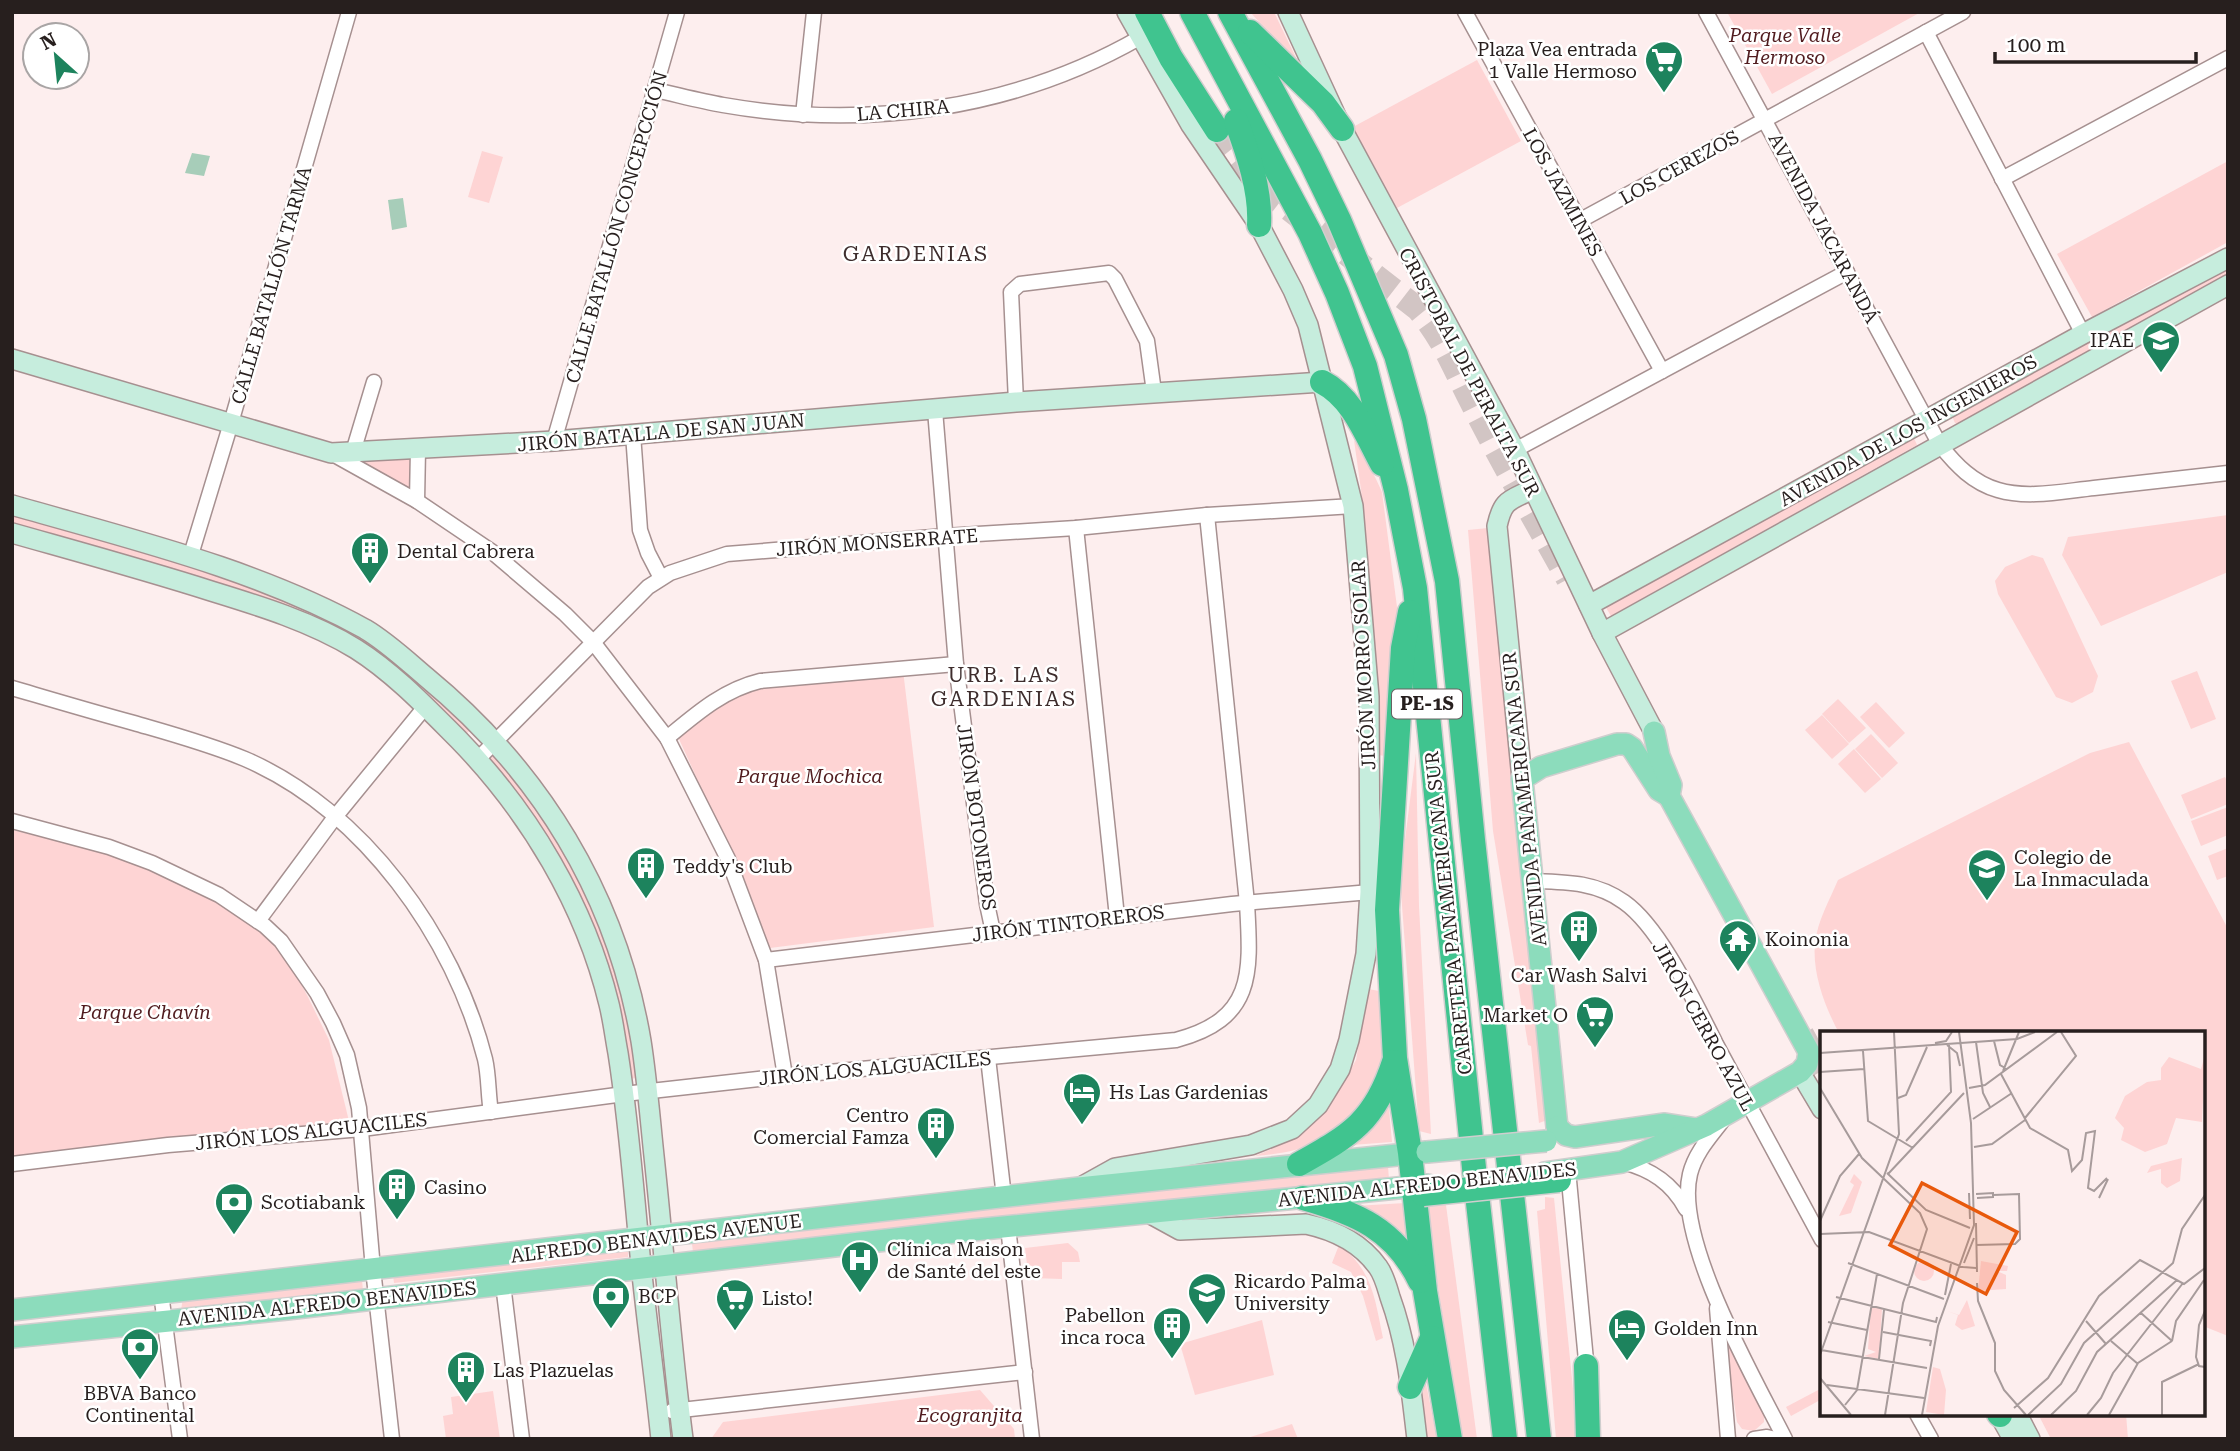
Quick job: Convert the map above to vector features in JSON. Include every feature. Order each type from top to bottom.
[{"type":"highway","points":[[1147,12],[1171,58],[1217,130]]},
{"type":"highway","name":"CARRETERA PANAMERICANA SUR","points":[[1192,12],[1310,233],[1337,293],[1365,366],[1396,490],[1415,588],[1474,1168],[1505,1439]]},
{"type":"highway","points":[[1231,14],[1323,103],[1342,129]]},
{"type":"highway","name":"CARRETERA PANAMERICANA SUR","points":[[1231,14],[1310,160],[1367,281],[1396,355],[1429,485],[1447,581],[1539,1439]]},
{"type":"highway","points":[[1208,41],[1246,149],[1260,208],[1259,225]]},
{"type":"highway","points":[[1322,382],[1335,389],[1347,402],[1396,490]]},
{"type":"highway","points":[[1415,588],[1403,648],[1387,910],[1395,1058],[1418,1153],[1425,1291],[1450,1439]]},
{"type":"highway","points":[[1299,1164],[1349,1133],[1370,1114],[1385,1089],[1395,1058]]},
{"type":"highway","points":[[1420,1190],[1564,1174]]},
{"type":"highway","points":[[1303,1198],[1339,1208],[1383,1230],[1413,1267],[1425,1291]]},
{"type":"highway","points":[[1410,1387],[1432,1338]]},
{"type":"highway","points":[[1586,1366],[1588,1439]]},
{"type":"main road","points":[[1654,732],[1659,756],[1671,785],[1669,796]]},
{"type":"main road","points":[[1522,779],[1541,767],[1617,744],[1626,744],[1632,748],[1659,790],[1669,796],[1810,1063]]},
{"type":"main road","name":"AVENIDA PANAMERICANA SUR","points":[[1522,779],[1533,881],[1551,1134]]},
{"type":"main road","name":"AVENIDA ALFREDO BENAVIDES","points":[[1564,1174],[1622,1162],[1697,1129],[1810,1063]]},
{"type":"main road","name":"AVENIDA ALFREDO BENAVIDES","points":[[1299,1164],[1418,1153],[1551,1134],[1575,1138],[1665,1124],[1697,1129]]},
{"type":"main road","points":[[1564,1174],[1597,1151],[1608,1133]]},
{"type":"main road","name":"ALFREDO BENAVIDES AVENUE","points":[[12,1310],[1299,1164]]},
{"type":"main road","name":"AVENIDA ALFREDO BENAVIDES","points":[[1149,1213],[1420,1190]]},
{"type":"main road","name":"ALFREDO BENAVIDES AVENUE","points":[[641,1267],[1149,1213]]},
{"type":"main road","name":"AVENIDA ALFREDO BENAVIDES","points":[[12,1337],[641,1267]]},
{"type":"street","name":"CALLE BATALLÓN TARMA","points":[[190,558],[349,12]]},
{"type":"street","name":"CALLE BATALLÓN CONCEPCCIÓN","points":[[554,441],[677,12]]},
{"type":"street","points":[[803,115],[814,12]]},
{"type":"street","name":"JIRÓN MORRO SOLAR","points":[[1079,1188],[1115,1168],[1251,1145],[1293,1129],[1318,1105],[1340,1069],[1349,1040],[1366,954],[1370,892],[1369,697],[1353,506],[1308,325],[1259,225],[1191,125],[1127,12]]},
{"type":"street","name":"CRISTOBAL DE PERALTA SUR","points":[[1288,12],[1342,129],[1515,450],[1602,633],[1654,732]]},
{"type":"street","name":"LOS JAZMINES","points":[[1465,12],[1662,371]]},
{"type":"street","name":"AVENIDA JACARANDÁ","points":[[1706,12],[1940,446],[1957,466],[1975,480],[1996,490],[2015,494],[2228,473]]},
{"type":"street","name":"LOS CEREZOS","points":[[1580,221],[1963,12]]},
{"type":"street","points":[[1926,32],[2083,334]]},
{"type":"street","name":"LA CHIRA","points":[[655,90],[721,105],[803,115],[902,113],[947,108],[1003,95],[1060,76],[1141,37]]},
{"type":"street","points":[[2003,179],[2228,58]]},
{"type":"street","name":"AVENIDA DE LOS INGENIEROS","points":[[1589,605],[2083,334],[2228,258]]},
{"type":"street","points":[[1515,450],[1847,272]]},
{"type":"street","points":[[1016,402],[1011,292],[1014,287],[1109,273],[1147,341],[1154,393]]},
{"type":"street","name":"AVENIDA DE LOS INGENIEROS","points":[[1602,633],[2228,285]]},
{"type":"street","name":"JIRÓN BATALLA DE SAN JUAN","points":[[12,359],[331,453],[554,441],[1016,402],[1322,382]]},
{"type":"street","points":[[353,452],[374,382]]},
{"type":"street","name":"JIRÓN BOTONEROS","points":[[935,410],[956,664],[987,904],[993,932]]},
{"type":"street","points":[[633,434],[640,530],[661,578]]},
{"type":"street","points":[[417,501],[418,449]]},
{"type":"street","points":[[331,453],[417,501],[491,551],[565,614],[593,642],[667,738],[728,859],[766,960],[785,1076]]},
{"type":"street","name":"AVENIDA PANAMERICANA SUR","points":[[1522,779],[1497,526],[1501,508],[1533,489]]},
{"type":"street","points":[[12,505],[253,578],[366,630],[452,698],[496,741],[536,791],[576,855],[604,908],[631,996],[647,1091],[683,1439]]},
{"type":"street","name":"JIRÓN MONSERRATE","points":[[478,759],[648,587],[688,566],[727,554],[1076,528],[1207,515],[1353,506]]},
{"type":"street","name":"JIRÓN LOS ALGUACILES","points":[[12,1164],[168,1145],[362,1129],[647,1091],[785,1076],[1176,1040],[1198,1034],[1228,1015],[1239,1000],[1247,980],[1250,952],[1207,515]]},
{"type":"street","points":[[1076,528],[1117,917]]},
{"type":"street","points":[[12,533],[149,571],[290,617],[355,649],[425,707],[478,759],[516,807],[556,870],[576,909],[610,1004],[624,1094],[662,1439]]},
{"type":"street","points":[[1620,588],[1623,604],[1635,615]]},
{"type":"street","points":[[667,738],[709,704],[742,685],[760,681],[956,664]]},
{"type":"street","points":[[12,688],[215,747],[248,761],[285,782],[335,817],[386,868],[442,948],[474,1019],[486,1063],[491,1112]]},
{"type":"street","points":[[258,922],[335,817],[425,707]]},
{"type":"street","points":[[12,821],[152,863],[219,895],[281,941],[333,1023],[354,1079],[362,1129],[373,1269],[392,1439]]},
{"type":"street","name":"JIRÓN CERRO AZUL","points":[[1533,881],[1575,882],[1601,890],[1627,904],[1652,933],[1675,966],[1820,1236]]},
{"type":"street","name":"JIRÓN TINTOREROS","points":[[766,960],[1247,902],[1370,892]]},
{"type":"street","points":[[988,1058],[1004,1197]]},
{"type":"street","points":[[1810,1063],[1820,1101]]},
{"type":"street","points":[[1728,1113],[1696,1157],[1687,1195],[1689,1214],[1716,1301],[1785,1439]]},
{"type":"street","points":[[1622,1162],[1655,1174],[1680,1198],[1689,1214]]},
{"type":"street","points":[[1564,1174],[1595,1439]]},
{"type":"street","points":[[1149,1213],[1180,1230],[1306,1224],[1355,1243],[1379,1268],[1404,1340],[1417,1439]]},
{"type":"street","points":[[1008,1227],[1032,1439]]},
{"type":"street","points":[[503,1284],[522,1439]]},
{"type":"street","points":[[161,1293],[180,1439]]},
{"type":"street","points":[[1716,1301],[1728,1439]]},
{"type":"street","points":[[659,1414],[1025,1372]]},
{"type":"street","points":[[1918,1416],[1931,1439]]},
{"type":"street","points":[[2000,1416],[2013,1439]]},
{"type":"street","points":[[2018,1416],[2030,1439]]},
{"type":"street","points":[[1754,1439],[1776,1439]]},
{"type":"green space","points":[[1250,12],[1274,12],[1301,68]]},
{"type":"green space","name":"Parque Valle Hermoso","points":[[1727,12],[1921,12],[1772,94]]},
{"type":"green space","points":[[1477,60],[1521,141],[1397,208],[1353,127]]},
{"type":"green space","points":[[482,151],[503,157],[489,203],[468,197]]},
{"type":"green space","points":[[2228,161],[2228,242],[2092,317],[2057,254]]},
{"type":"green space","points":[[2223,265],[2228,277],[1959,424],[1955,423],[1952,416]]},
{"type":"green space","points":[[1913,436],[1917,445],[1611,616],[1605,606]]},
{"type":"green space","points":[[1354,440],[1382,492],[1400,630],[1391,757],[1372,754],[1364,511]]},
{"type":"green space","points":[[411,457],[409,489],[352,458]]},
{"type":"green space","points":[[12,512],[257,587],[368,639],[475,727],[467,733],[368,646],[135,560],[12,524]]},
{"type":"green space","points":[[2228,515],[2228,572],[2101,626],[2062,555],[2068,537]]},
{"type":"green space","points":[[1488,528],[1501,620],[1514,803],[1550,1119],[1539,1123],[1531,1046],[1528,1045],[1493,831],[1468,530]]},
{"type":"green space","points":[[2032,555],[2043,558],[2098,676],[2093,692],[2072,703],[2056,697],[1998,594],[1995,581],[2005,567]]},
{"type":"green space","name":"Parque Mochica","points":[[902,662],[934,927],[770,948],[674,728],[726,687]]},
{"type":"green space","points":[[2197,671],[2216,719],[2191,729],[2171,681]]},
{"type":"green space","points":[[1838,699],[1866,728],[1849,743],[1822,714]]},
{"type":"green space","points":[[1876,702],[1905,733],[1889,748],[1860,717]]},
{"type":"green space","points":[[1822,715],[1849,744],[1832,759],[1805,730]]},
{"type":"green space","points":[[1871,734],[1898,763],[1882,778],[1855,749]]},
{"type":"green space","points":[[2129,742],[2228,929],[2228,1336],[2205,1327],[2205,1031],[1838,1031],[1824,1001],[1818,978],[1815,943],[1818,927],[1838,880],[2090,753]]},
{"type":"green space","points":[[1854,749],[1881,779],[1865,793],[1838,764]]},
{"type":"green space","points":[[492,750],[570,860],[608,940],[624,999],[637,1078],[628,1079],[615,1002],[488,755]]},
{"type":"green space","points":[[1416,753],[1419,906],[1431,1134],[1419,1131],[1400,879]]},
{"type":"green space","points":[[2225,777],[2228,783],[2228,804],[2191,819],[2181,795]]},
{"type":"green space","points":[[2228,807],[2228,835],[2201,846],[2191,821]]},
{"type":"green space","name":"Parque Chavín","points":[[12,830],[104,851],[153,870],[221,902],[251,923],[287,957],[308,997],[329,1040],[349,1121],[12,1159]]},
{"type":"green space","points":[[2228,848],[2228,876],[2217,880],[2208,856]]},
{"type":"green space","points":[[1368,989],[1379,991],[1382,1055],[1380,1080],[1376,1091],[1348,1120],[1325,1138],[1300,1149],[1255,1156],[1292,1140],[1328,1110],[1356,1060]]},
{"type":"green space","points":[[1388,1098],[1392,1142],[1338,1146]]},
{"type":"green space","points":[[1388,1166],[1389,1180],[693,1252],[692,1244],[868,1219]]},
{"type":"green space","points":[[1545,1197],[1554,1198],[1578,1439],[1556,1439],[1537,1211],[1545,1209]]},
{"type":"green space","points":[[1405,1203],[1411,1252],[1355,1206]]},
{"type":"green space","points":[[1446,1205],[1477,1439],[1461,1439],[1426,1206]]},
{"type":"green space","points":[[1068,1243],[1078,1252],[1080,1262],[1062,1262],[1062,1279],[1029,1280],[1025,1248]]},
{"type":"green space","points":[[1339,1245],[1359,1265],[1371,1287],[1383,1338],[1376,1341],[1363,1296],[1351,1272],[1332,1263]]},
{"type":"green space","points":[[628,1250],[628,1257],[394,1283],[393,1275]]},
{"type":"green space","points":[[362,1280],[363,1291],[181,1310],[183,1298]]},
{"type":"green space","points":[[1262,1320],[1274,1375],[1195,1395],[1180,1344]]},
{"type":"green space","points":[[1724,1336],[1764,1412],[1764,1422],[1754,1431],[1742,1429],[1737,1422]]},
{"type":"green space","points":[[1425,1378],[1437,1439],[1425,1439],[1419,1407]]},
{"type":"green space","points":[[1820,1389],[1820,1400],[1791,1416],[1786,1407]]},
{"type":"green space","name":"Ecogranjita","points":[[980,1390],[1014,1429],[1015,1439],[711,1439],[723,1422]]},
{"type":"green space","points":[[493,1391],[500,1439],[446,1439],[443,1416],[453,1414],[451,1397]]},
{"type":"green space","points":[[2039,1416],[2126,1416],[2128,1439],[2051,1439]]},
{"type":"green space","points":[[1292,1424],[1298,1439],[1244,1439]]},
{"type":"shaded area","points":[[192,153],[210,156],[204,176],[185,173]]},
{"type":"shaded area","points":[[403,198],[407,227],[392,230],[388,200]]},
{"type":"tunnel","points":[[1217,130],[1267,192],[1418,309],[1427,320],[1448,354],[1494,446],[1568,579]]},
{"type":"tunnel","points":[[1802,1034],[1820,1067]]},
{"type":"place","name":"Plaza Vea entrada 1 Valle Hermoso","points":[[1664,94]]},
{"type":"place","name":"IPAE","points":[[2161,374]]},
{"type":"place","name":"Dental Cabrera","points":[[370,585]]},
{"type":"place","name":"Teddy's Club","points":[[646,900]]},
{"type":"place","name":"Colegio de La Inmaculada","points":[[1987,902]]},
{"type":"place","name":"Car Wash Salvi","points":[[1579,963]]},
{"type":"place","name":"Koinonia","points":[[1738,973]]},
{"type":"place","name":"Market O","points":[[1595,1049]]},
{"type":"place","name":"Hs Las Gardenias","points":[[1082,1126]]},
{"type":"place","name":"Centro Comercial Famza","points":[[936,1160]]},
{"type":"place","name":"Casino","points":[[397,1221]]},
{"type":"place","name":"Scotiabank","points":[[234,1236]]},
{"type":"place","name":"Clínica Maison de Santé del este","points":[[860,1294]]},
{"type":"place","name":"Ricardo Palma University","points":[[1207,1326]]},
{"type":"place","name":"BCP","points":[[611,1330]]},
{"type":"place","name":"Listo!","points":[[735,1332]]},
{"type":"place","name":"Pabellon inca roca","points":[[1172,1360]]},
{"type":"place","name":"Golden Inn","points":[[1627,1362]]},
{"type":"place","name":"BBVA Banco Continental","points":[[140,1381]]},
{"type":"place","name":"Las Plazuelas","points":[[466,1404]]},
{"type":"district","name":"GARDENIAS","points":[[916,254]]},
{"type":"district","name":"URB. LAS GARDENIAS","points":[[1004,687]]}]
